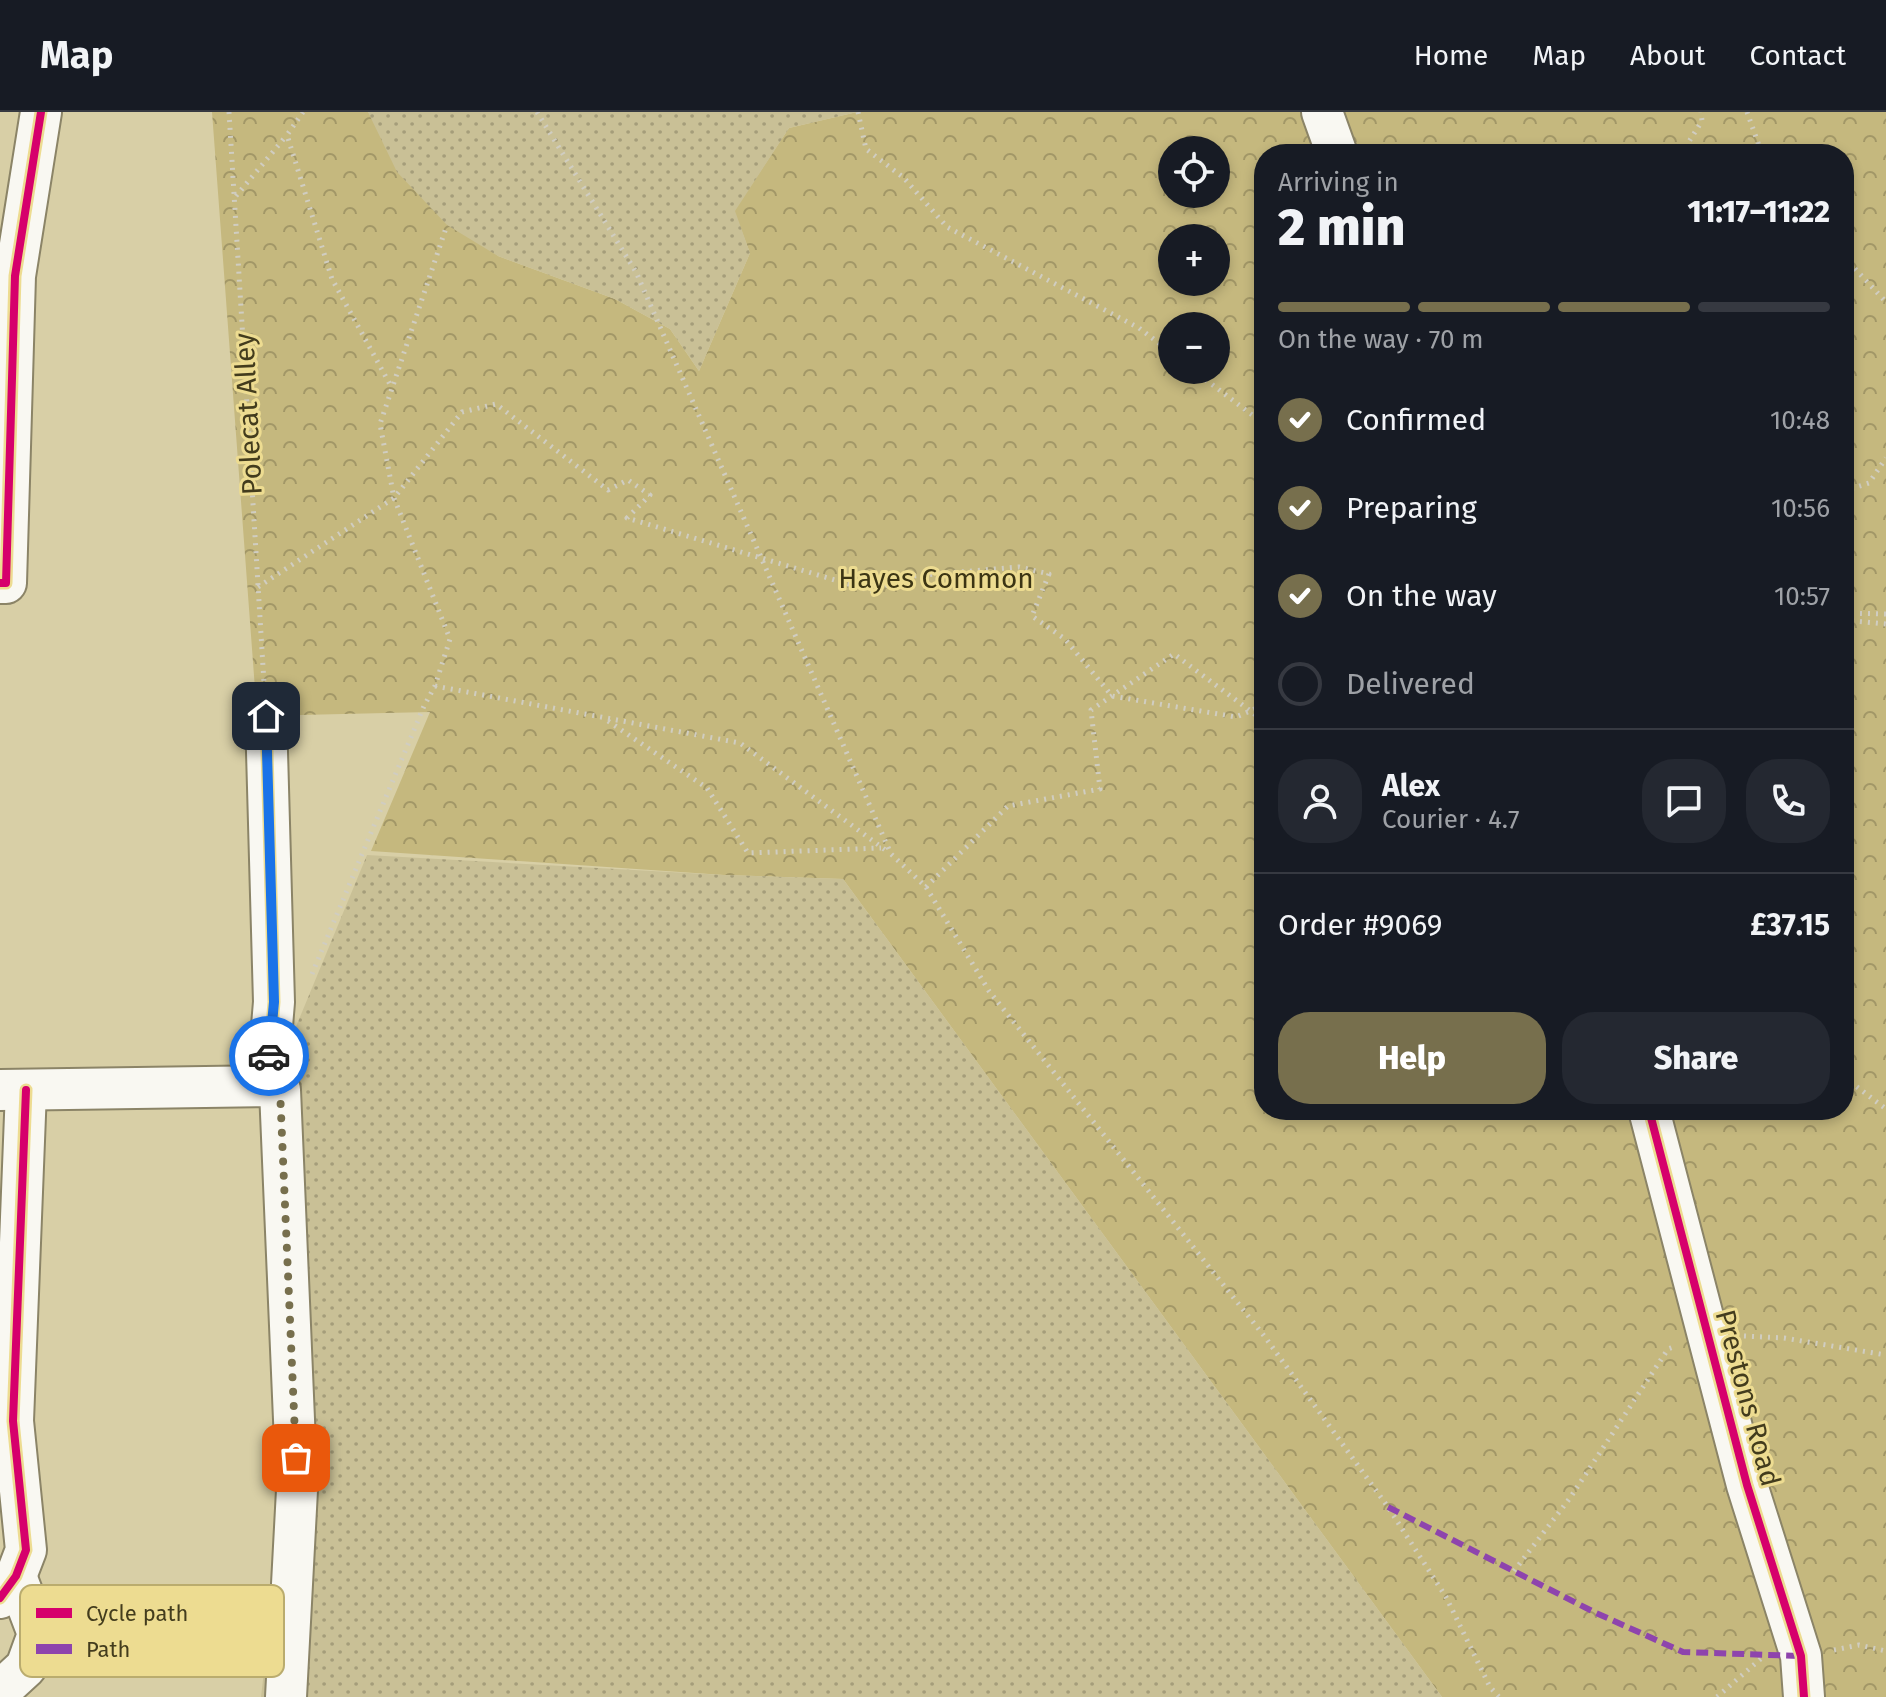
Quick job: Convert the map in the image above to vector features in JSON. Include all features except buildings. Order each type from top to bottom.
[{"type":"street","points":[[0,583],[6,583],[8,275],[41,112]]},
{"type":"street","points":[[1322,112],[1333,144]]},
{"type":"street","points":[[266,716],[274,1088],[297,1490],[286,1697]]},
{"type":"street","points":[[20,1606],[8,1587],[26,1550],[13,1421],[13,1090],[274,1088]]},
{"type":"street","name":"Prestons Road","points":[[1652,1120],[1747,1485],[1784,1655],[1804,1697]]},
{"type":"street","points":[[0,1691],[20,1673]]},
{"type":"path","points":[[235,197],[303,112]]},
{"type":"path","points":[[537,112],[636,272],[891,854]]},
{"type":"path","points":[[858,112],[866,149],[904,178],[947,227],[1139,328],[1158,342]]},
{"type":"path","points":[[1687,144],[1702,121],[1701,112]]},
{"type":"path","points":[[1747,112],[1758,144]]},
{"type":"path","points":[[287,135],[332,279],[392,388]]},
{"type":"path","points":[[307,986],[435,686],[450,639],[394,498],[380,424],[447,225]]},
{"type":"path","points":[[1854,268],[1886,302]]},
{"type":"path","points":[[1211,384],[1254,416]]},
{"type":"path","points":[[258,587],[394,498],[462,412],[496,404],[608,490],[628,480],[650,495],[627,518],[875,592],[900,577],[1019,567],[1049,574],[1032,616],[1065,639],[1112,696],[1236,717],[1254,709]]},
{"type":"path","points":[[1854,488],[1869,483],[1886,458]]},
{"type":"path","points":[[1854,613],[1886,614]]},
{"type":"path","points":[[1854,621],[1886,624]]},
{"type":"path","points":[[926,887],[1008,806],[1100,789],[1091,710],[1174,654],[1254,714]]},
{"type":"path","points":[[435,686],[740,743],[891,854],[926,887],[989,991],[1265,1337],[1388,1507],[1446,1597],[1490,1687],[1499,1697]]},
{"type":"path","points":[[603,718],[707,788],[748,853],[882,848]]},
{"type":"path","points":[[1854,1085],[1886,1109]]},
{"type":"path","points":[[1514,1571],[1570,1498],[1668,1349],[1708,1335],[1784,1338],[1886,1355]]},
{"type":"path","points":[[1717,1697],[1784,1655],[1859,1645],[1886,1651]]},
{"type":"green space","name":"Hayes Common","points":[[212,112],[368,112],[498,256],[615,299],[670,329],[699,371],[750,253],[734,211],[789,128],[857,112],[1886,112],[1886,1697],[1442,1697],[843,879],[724,875],[371,851],[430,712],[257,716]]},
{"type":"shaded area","points":[[368,112],[857,112],[789,128],[735,211],[750,253],[699,371],[670,329],[615,299],[498,256],[447,225],[397,172]]},
{"type":"shaded area","points":[[367,855],[843,879],[1442,1697],[261,1697],[263,1677],[284,1677],[284,1585],[274,1585],[285,1487],[286,1083],[295,1029]]},
{"type":"marked path","points":[[1388,1507],[1594,1612],[1683,1652],[1801,1656]]},
{"type":"cycle path","points":[[0,583],[6,583],[15,276],[41,112]]},
{"type":"cycle path","points":[[266,716],[274,1002],[267,1086]]},
{"type":"cycle path","points":[[0,1598],[16,1576],[26,1550],[13,1421],[26,1090]]},
{"type":"cycle path","points":[[1652,1120],[1747,1485],[1801,1656],[1804,1697]]},
{"type":"way so far","points":[[269,1056],[267,1086],[280,1090],[296,1458]]},
{"type":"route","points":[[266,716],[274,1002],[269,1056]]}]
